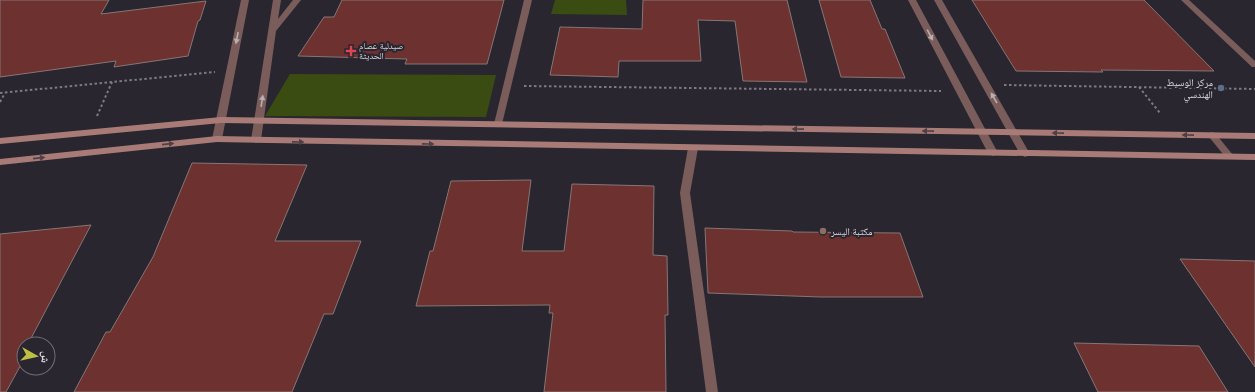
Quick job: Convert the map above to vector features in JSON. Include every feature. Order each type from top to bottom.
[{"type":"street","points":[[217,139],[245,0]]},
{"type":"street","points":[[256,140],[277,0]]},
{"type":"street","points":[[273,31],[297,0]]},
{"type":"street","points":[[498,124],[528,0]]},
{"type":"street","points":[[912,0],[993,153]]},
{"type":"street","points":[[938,0],[1014,132],[1025,154]]},
{"type":"street","points":[[1185,0],[1255,65]]},
{"type":"street","points":[[0,141],[221,120],[1255,136]]},
{"type":"street","points":[[1212,135],[1230,157]]},
{"type":"street","points":[[0,162],[217,139],[1255,157]]},
{"type":"street","points":[[693,148],[685,193],[712,392]]},
{"type":"path","points":[[0,93],[231,70]]},
{"type":"path","points":[[89,133],[112,82]]},
{"type":"path","points":[[987,85],[1255,89]]},
{"type":"path","points":[[507,86],[960,91]]},
{"type":"path","points":[[1138,87],[1160,113]]},
{"type":"path","points":[[0,102],[6,93]]},
{"type":"green space","points":[[555,0],[626,0],[627,15],[551,14]]},
{"type":"green space","points":[[290,74],[496,75],[486,117],[265,116]]},
{"type":"building","points":[[0,0],[109,0],[101,14],[206,1],[200,20],[198,21],[188,56],[114,67],[116,61],[0,77]]},
{"type":"building","points":[[342,0],[504,0],[487,64],[405,64],[407,59],[298,56],[324,17],[334,17]]},
{"type":"building","points":[[643,0],[787,0],[807,82],[743,81],[735,21],[698,20],[701,61],[619,61],[618,77],[550,75],[560,27],[642,29]]},
{"type":"building","points":[[819,0],[870,0],[882,29],[885,29],[905,78],[841,77]]},
{"type":"building","points":[[972,0],[1144,0],[1214,71],[1016,71]]},
{"type":"building","points":[[192,163],[307,165],[275,241],[361,241],[333,314],[324,314],[292,392],[74,392],[106,332],[110,332],[153,257]]},
{"type":"building","points":[[531,180],[522,251],[564,251],[572,184],[654,186],[653,255],[667,256],[668,315],[665,315],[666,392],[544,392],[553,313],[549,313],[550,305],[416,306],[430,251],[433,251],[451,181]]},
{"type":"building","points":[[91,225],[32,336],[16,336],[16,374],[6,392],[0,392],[0,234]]},
{"type":"building","points":[[705,228],[793,232],[900,233],[923,297],[821,297],[708,293]]},
{"type":"building","points":[[1180,259],[1255,261],[1255,367]]},
{"type":"building","points":[[1074,343],[1199,346],[1228,392],[1098,392]]},
{"type":"place","name":"صيدلية عصام الحديثة","points":[[351,51]]},
{"type":"place","name":"مركز الوسيط الهندسي","points":[[1221,88]]},
{"type":"place","name":"مكتبة اليسر","points":[[823,231]]}]
